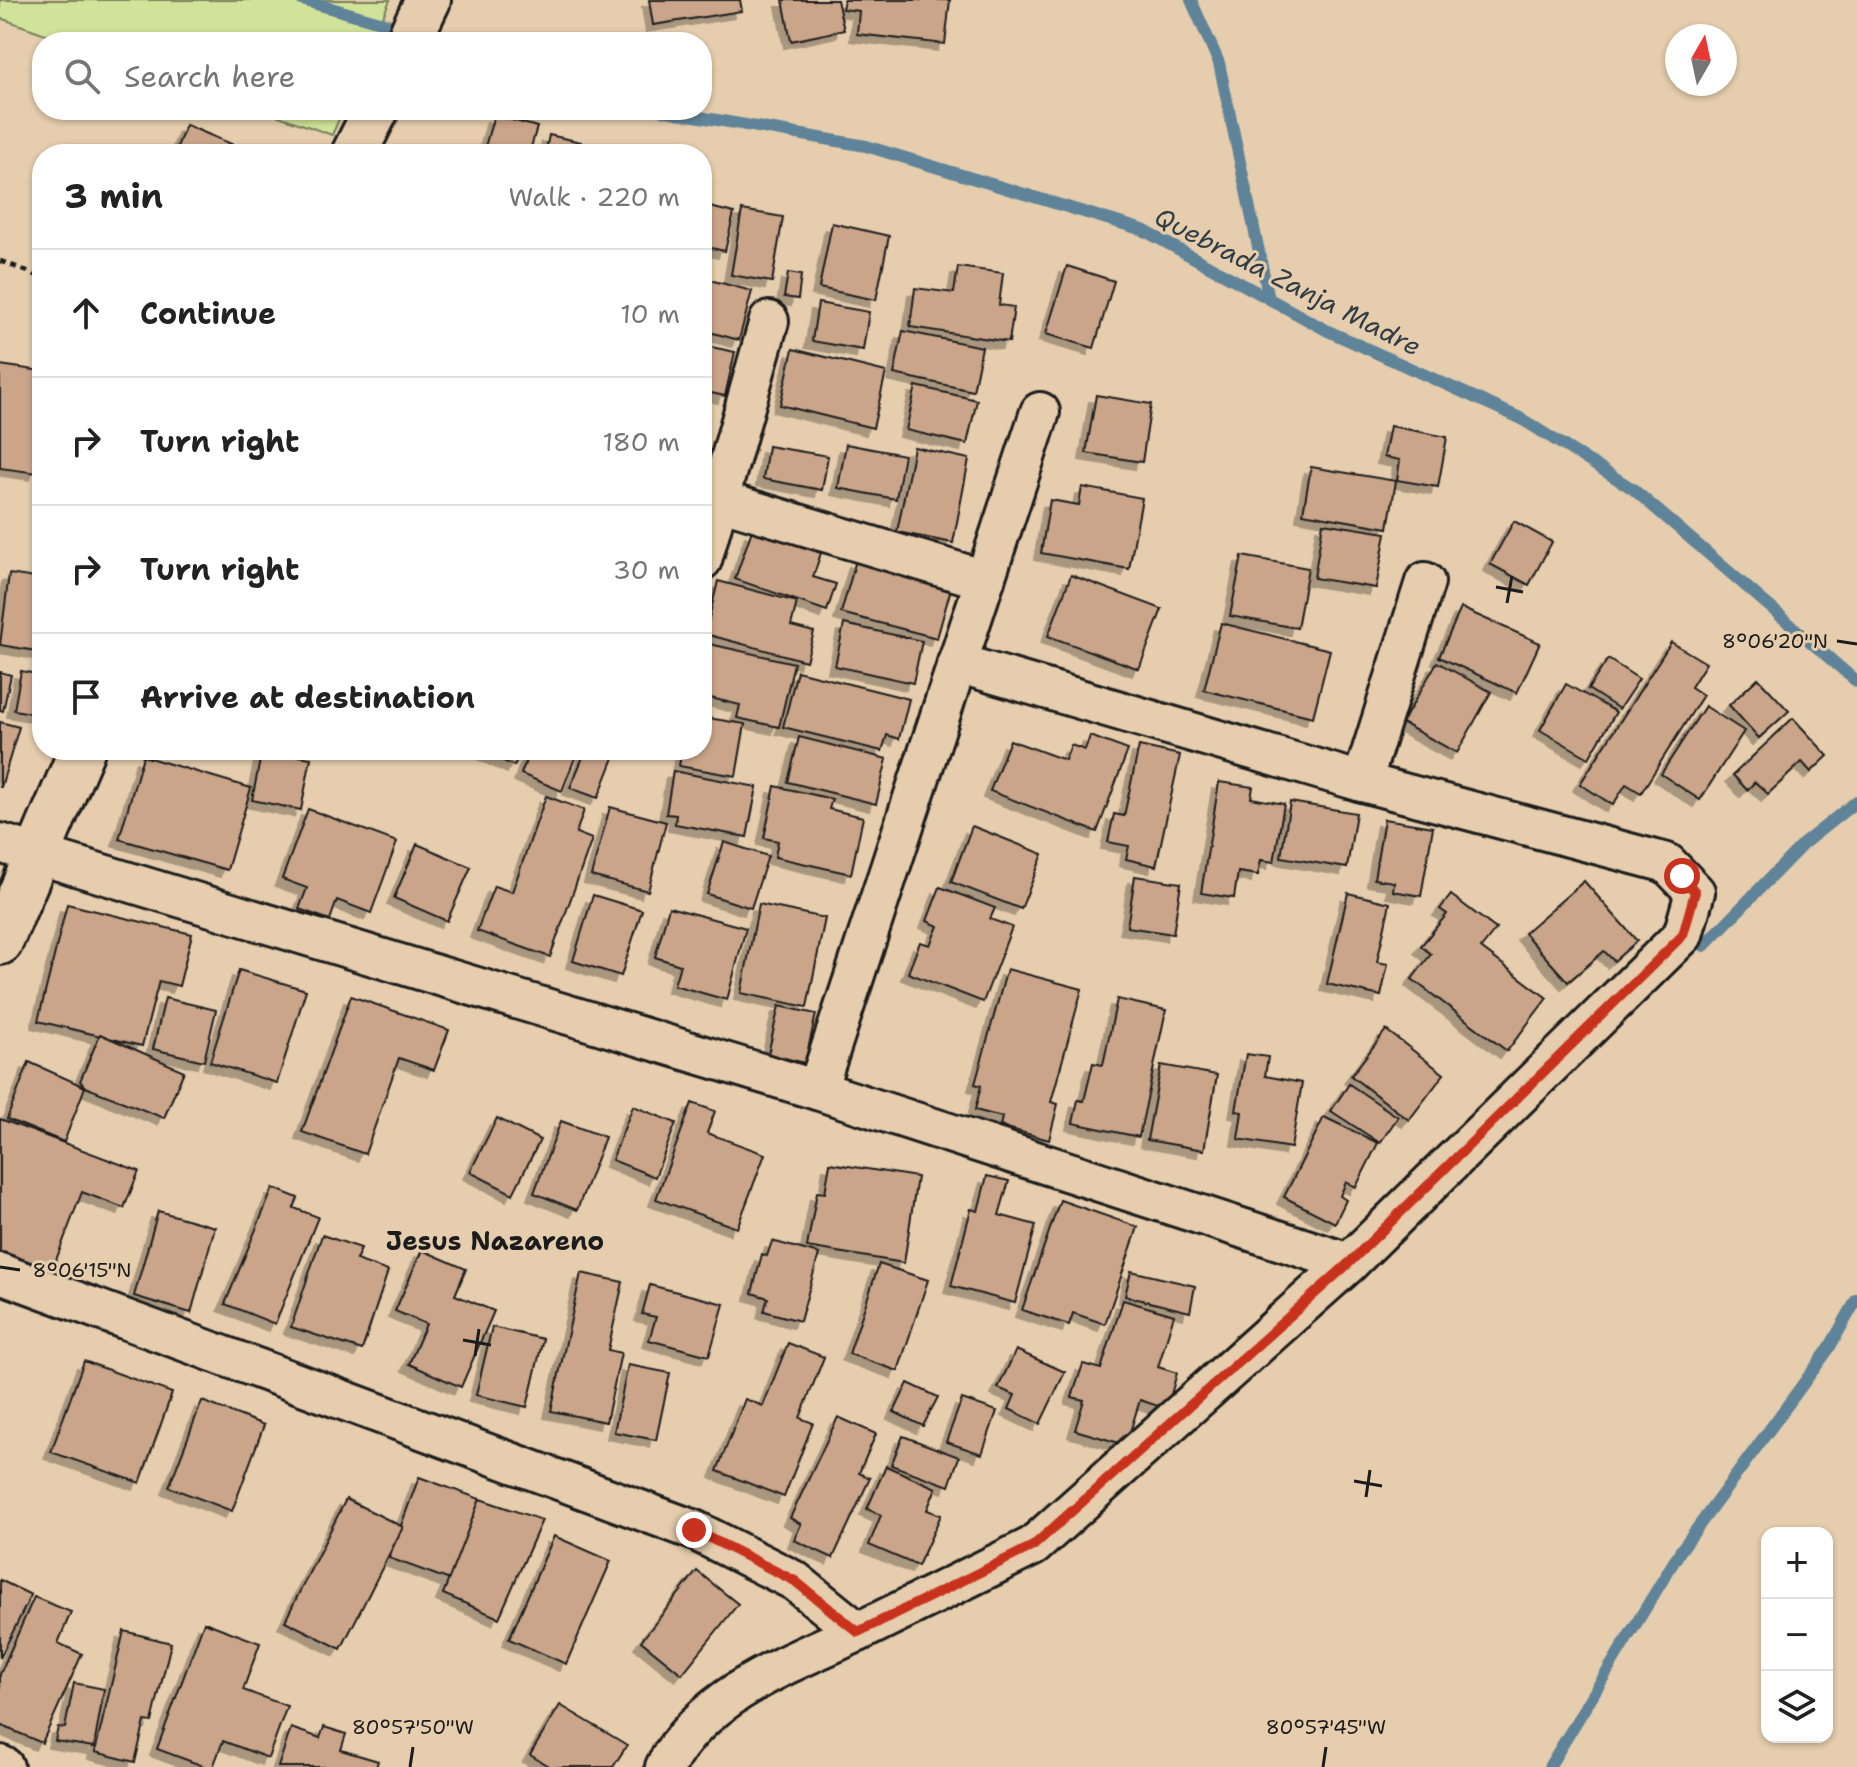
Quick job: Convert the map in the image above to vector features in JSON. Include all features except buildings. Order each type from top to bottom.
[{"type":"street","points":[[413,32],[428,0]]},
{"type":"street","points":[[359,144],[371,120]]},
{"type":"street","points":[[712,491],[769,321]]},
{"type":"street","points":[[817,1090],[1040,412]]},
{"type":"street","points":[[712,498],[985,580]]},
{"type":"street","points":[[1362,782],[1425,582]]},
{"type":"street","points":[[665,1767],[673,1751],[716,1707],[768,1672],[858,1632],[1033,1546],[1349,1263],[1683,935],[1695,892],[1667,863],[1362,782],[957,663]]},
{"type":"street","points":[[0,942],[18,849],[76,760]]},
{"type":"street","points":[[18,849],[817,1090],[1349,1263]]},
{"type":"street","points":[[0,1273],[694,1530],[795,1581],[858,1632]]},
{"type":"path","points":[[0,261],[32,273]]},
{"type":"green space","points":[[0,0],[390,0],[376,32],[40,32],[0,18]]},
{"type":"green space","points":[[290,120],[339,120],[332,135]]},
{"type":"waterway","name":"Quebrada Zanja Madre","points":[[302,0],[416,32]]},
{"type":"waterway","points":[[1191,0],[1219,63],[1269,299]]},
{"type":"waterway","name":"Quebrada Zanja Madre","points":[[712,119],[866,146],[1143,230],[1328,331],[1520,418],[1633,489],[1857,682]]},
{"type":"waterway","points":[[1704,946],[1803,844],[1857,801]]},
{"type":"waterway","points":[[1549,1767],[1681,1550],[1828,1350],[1857,1299]]},
{"type":"district","name":"Jesus Nazareno","points":[[495,1240]]},
{"type":"route","points":[[694,1530],[795,1581],[858,1632],[1033,1546],[1349,1263],[1683,935],[1692,912],[1695,892],[1682,876]]}]
